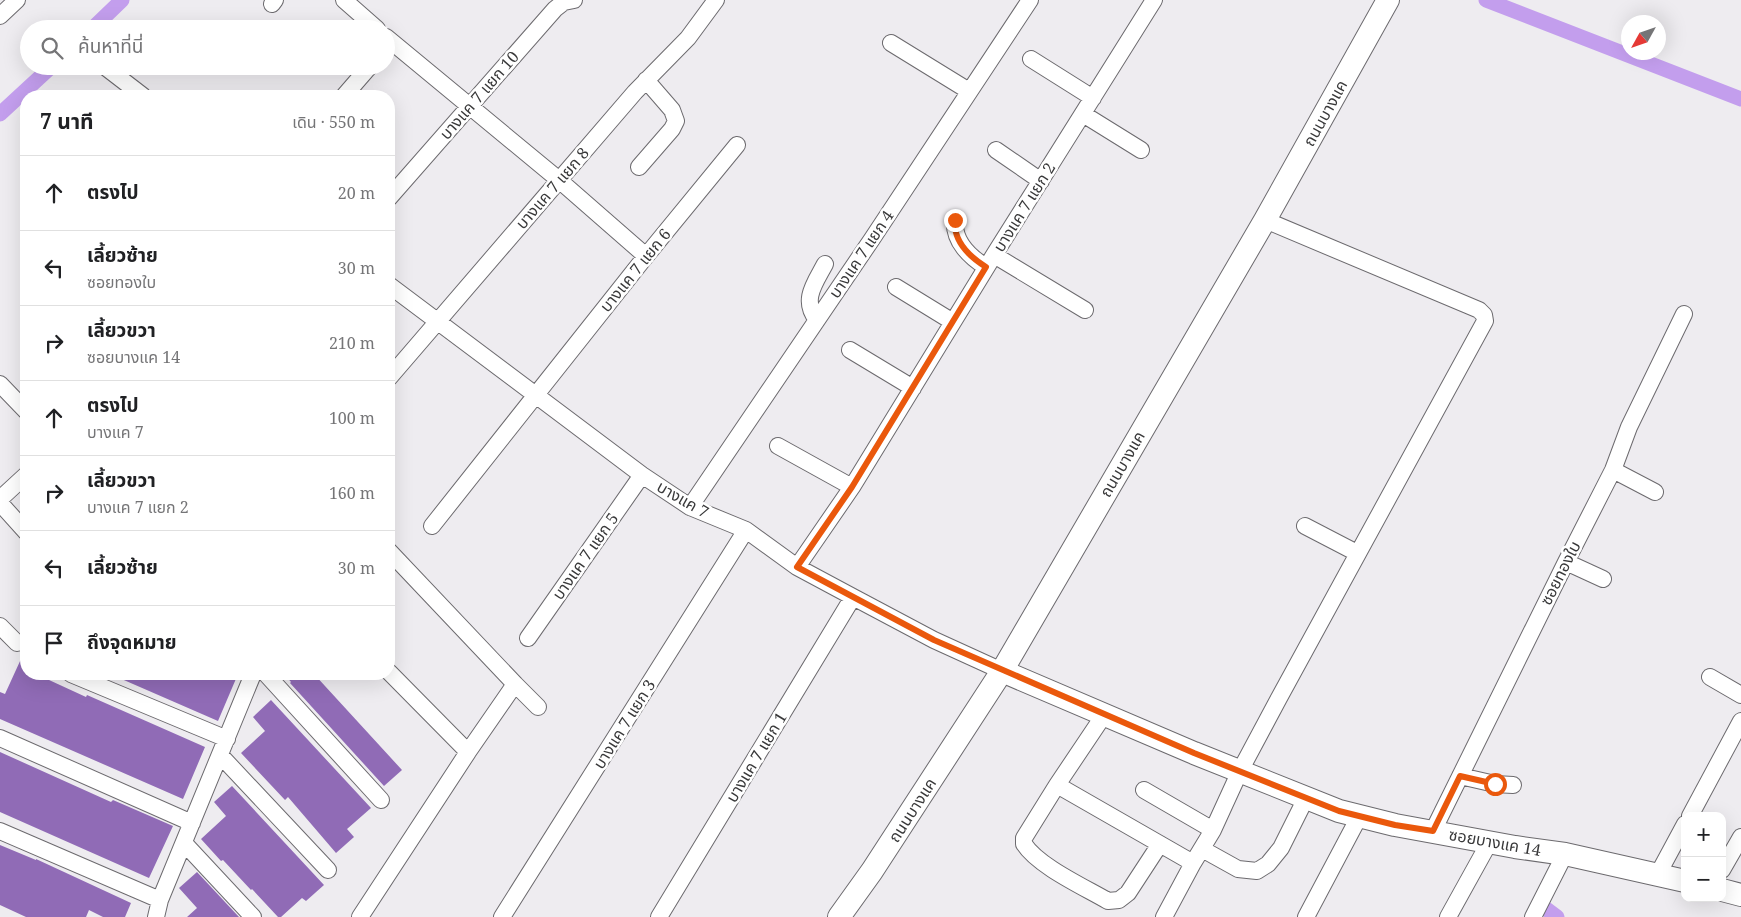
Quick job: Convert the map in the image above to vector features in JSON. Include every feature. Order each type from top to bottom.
[{"type":"main road","name":"ถนนบางแค","points":[[839,917],[872,871],[1002,671],[1265,220],[1388,0]]},
{"type":"main road","name":"ซอยบางแค 14","points":[[1002,671],[1194,753],[1306,798],[1359,816],[1489,843],[1565,854],[1681,880]]},
{"type":"main road","points":[[1726,891],[1741,895]]},
{"type":"street","points":[[0,16],[17,0]]},
{"type":"street","name":"บางแค 7 แยก 10","points":[[395,191],[555,9],[564,2],[574,0]]},
{"type":"street","name":"บางแค 7 แยก 8","points":[[395,371],[646,80],[688,38],[716,0]]},
{"type":"street","name":"บางแค 7 แยก 4","points":[[690,507],[1030,0]]},
{"type":"street","name":"บางแค 7 แยก 2","points":[[797,567],[852,487],[990,261],[1154,0]]},
{"type":"street","points":[[352,2],[369,20]]},
{"type":"street","points":[[891,43],[969,91]]},
{"type":"street","points":[[395,47],[470,106],[646,256]]},
{"type":"street","points":[[1031,59],[1093,98]]},
{"type":"street","points":[[116,75],[136,90]]},
{"type":"street","points":[[349,90],[362,75]]},
{"type":"street","points":[[639,167],[672,129],[676,121],[672,110],[646,80]]},
{"type":"street","points":[[1082,114],[1141,150]]},
{"type":"street","name":"บางแค 7 แยก 6","points":[[432,526],[646,256],[737,145]]},
{"type":"street","points":[[996,150],[1041,181]]},
{"type":"street","points":[[955,220],[955,228],[963,246],[976,261],[990,261],[1085,310]]},
{"type":"street","points":[[1164,917],[1213,830],[1240,770],[1485,321],[1484,315],[1479,310],[1265,220]]},
{"type":"street","points":[[817,320],[811,312],[809,298],[825,264]]},
{"type":"street","points":[[896,287],[953,322]]},
{"type":"street","name":"บางแค 7","points":[[395,291],[642,475],[690,507],[746,530],[797,567],[934,640],[1002,671]]},
{"type":"street","name":"ซอยทองใบ","points":[[1433,831],[1613,470],[1629,427],[1684,314]]},
{"type":"street","points":[[850,350],[913,388]]},
{"type":"street","points":[[0,384],[20,406]]},
{"type":"street","points":[[778,446],[852,487]]},
{"type":"street","points":[[1613,470],[1655,492]]},
{"type":"street","name":"บางแค 7 แยก 5","points":[[528,638],[642,475]]},
{"type":"street","points":[[0,499],[20,481]]},
{"type":"street","points":[[0,503],[20,525]]},
{"type":"street","points":[[1305,526],[1357,553]]},
{"type":"street","name":"บางแค 7 แยก 3","points":[[502,917],[746,530]]},
{"type":"street","points":[[395,557],[538,707]]},
{"type":"street","points":[[1566,562],[1603,579]]},
{"type":"street","name":"บางแค 7 แยก 1","points":[[658,917],[852,597]]},
{"type":"street","points":[[0,626],[17,643]]},
{"type":"street","points":[[395,678],[468,752]]},
{"type":"street","points":[[1710,678],[1741,695]]},
{"type":"street","points":[[85,680],[227,739]]},
{"type":"street","points":[[156,917],[160,900],[252,680]]},
{"type":"street","points":[[271,680],[381,800]]},
{"type":"street","points":[[360,917],[515,684]]},
{"type":"street","points":[[1104,715],[1024,838],[1024,844],[1028,852],[1050,868],[1108,901],[1119,900],[1128,893],[1160,844]]},
{"type":"street","points":[[1692,812],[1741,722]]},
{"type":"street","points":[[0,738],[192,823]]},
{"type":"street","points":[[220,755],[328,870]]},
{"type":"street","points":[[1460,776],[1495,784],[1513,784]]},
{"type":"street","points":[[1057,785],[1193,863]]},
{"type":"street","points":[[1144,790],[1213,830]]},
{"type":"street","points":[[1202,848],[1238,868],[1257,871],[1268,864],[1281,848],[1306,798]]},
{"type":"street","points":[[1306,917],[1359,816]]},
{"type":"street","points":[[0,831],[160,900]]},
{"type":"street","points":[[1657,876],[1681,831]]},
{"type":"street","points":[[1726,863],[1741,837]]},
{"type":"street","points":[[184,843],[253,917]]},
{"type":"street","points":[[1448,917],[1489,843]]},
{"type":"street","points":[[1533,917],[1565,854]]},
{"type":"building","points":[[20,661],[20,680],[49,680],[205,747],[183,799],[0,719],[0,692],[5,694]]},
{"type":"building","points":[[124,680],[235,680],[218,721]]},
{"type":"building","points":[[289,680],[320,680],[402,770],[384,786]]},
{"type":"building","points":[[271,700],[371,808],[347,829],[354,837],[336,853],[288,797],[285,800],[241,753],[265,731],[253,717]]},
{"type":"building","points":[[0,752],[111,802],[113,800],[173,826],[149,878],[0,812]]},
{"type":"building","points":[[232,786],[324,885],[306,901],[302,898],[281,917],[278,917],[201,839],[226,816],[214,802]]},
{"type":"building","points":[[0,845],[36,859],[131,903],[125,917],[103,917],[89,910],[86,917],[26,917],[0,905]]},
{"type":"building","points":[[197,872],[239,917],[187,917],[197,908],[179,888]]},
{"type":"waterway","points":[[101,20],[122,0]]},
{"type":"waterway","points":[[1486,0],[1741,99]]},
{"type":"waterway","points":[[26,90],[42,75]]},
{"type":"waterway","points":[[0,114],[20,96]]},
{"type":"waterway","points":[[1545,908],[1557,917]]},
{"type":"route","points":[[955,220],[957,235],[963,246],[976,261],[986,267],[852,487],[797,567],[934,640],[1002,671],[1194,753],[1339,811],[1395,825],[1433,831],[1460,776],[1495,784]]}]
